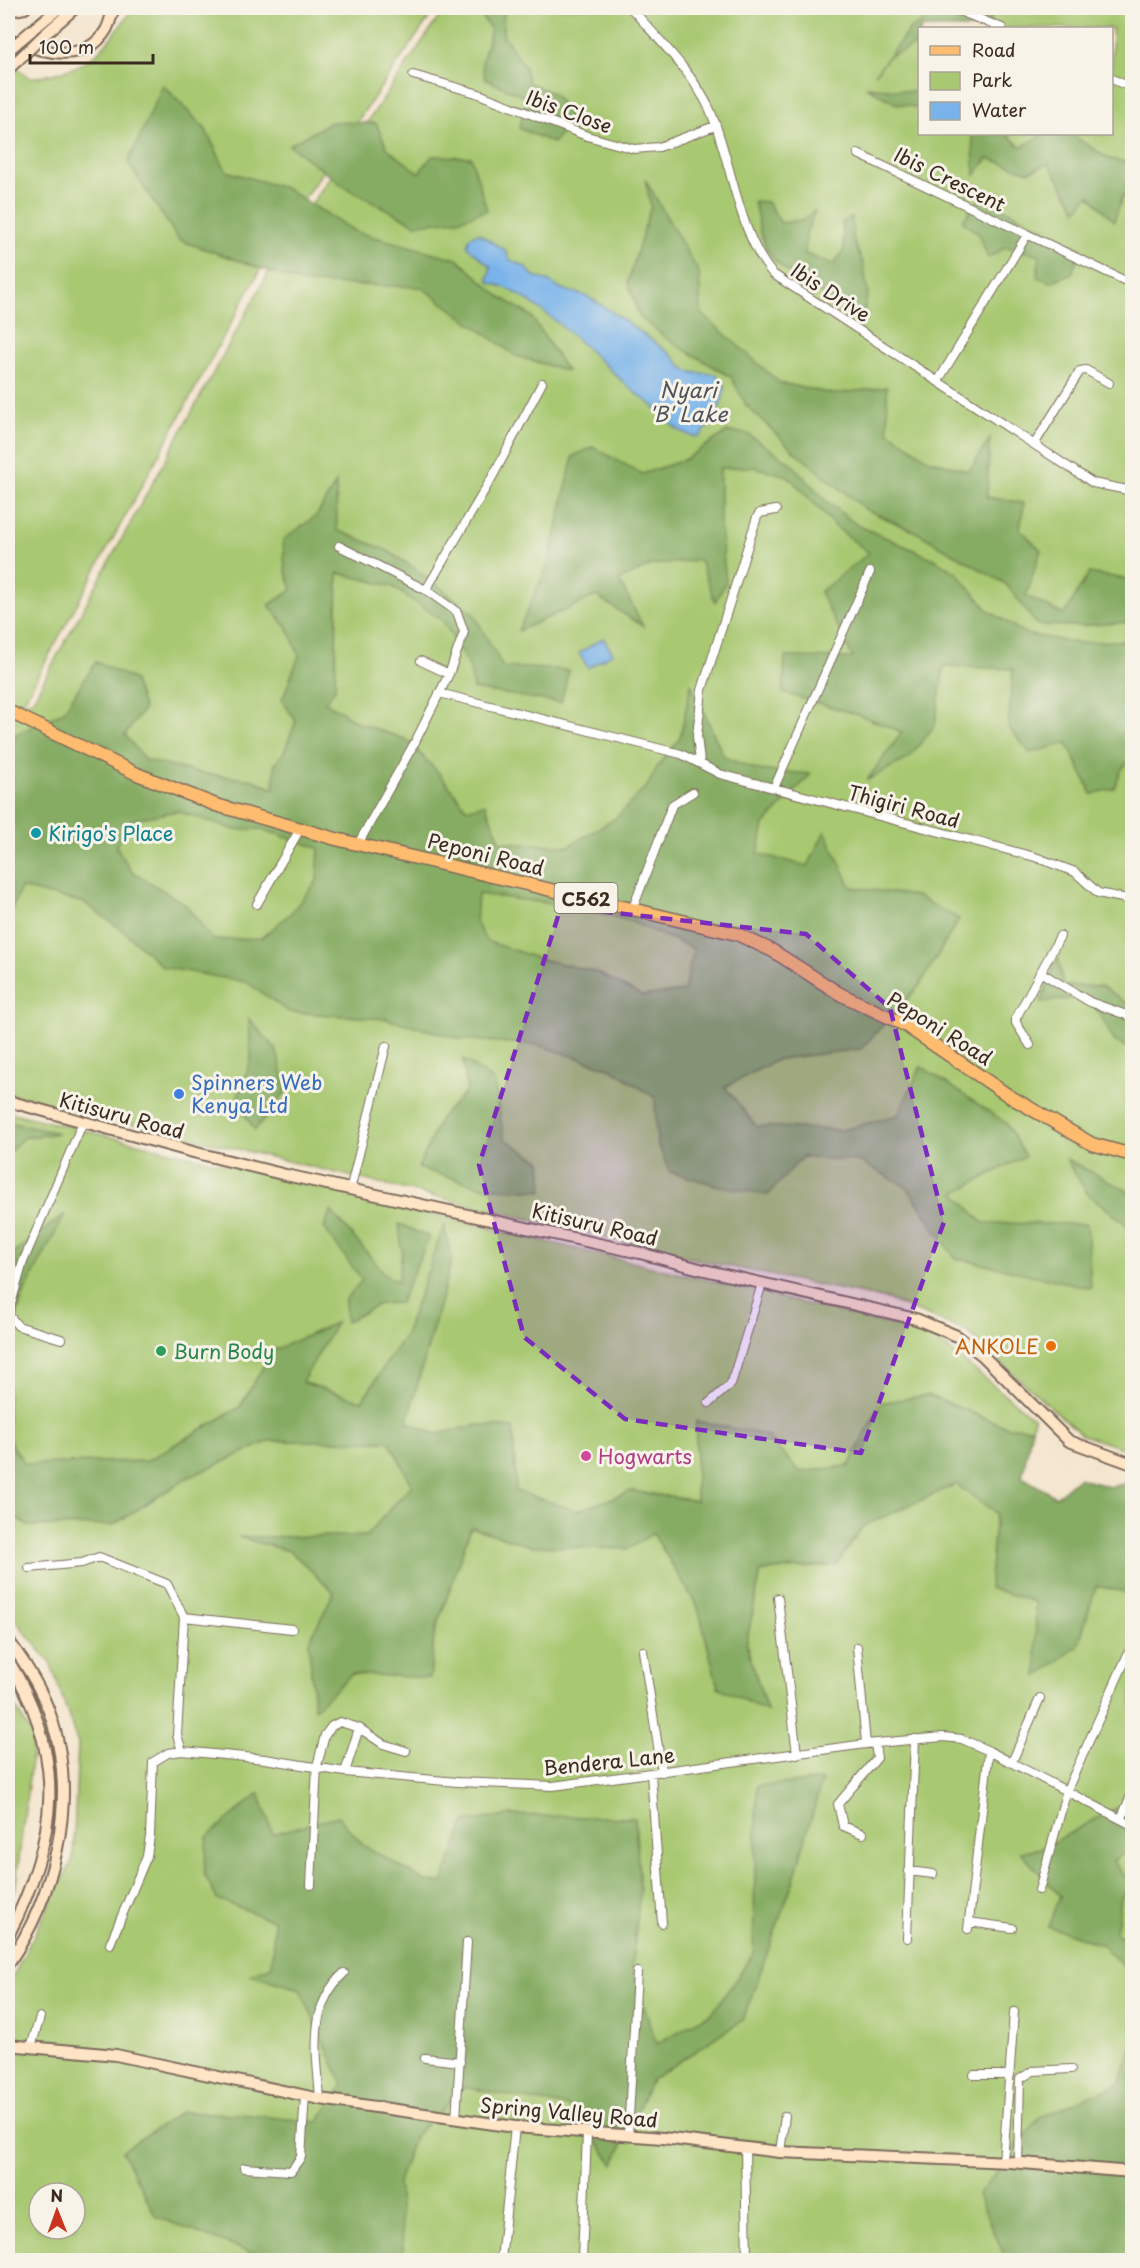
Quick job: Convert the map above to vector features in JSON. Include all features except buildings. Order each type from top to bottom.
[{"type":"main road","name":"Peponi Road","points":[[8,711],[169,788],[216,805],[358,844],[702,924],[755,941],[840,994],[905,1025],[1009,1096],[1092,1144],[1132,1155]]},
{"type":"street","points":[[8,11],[25,8]]},
{"type":"street","points":[[9,47],[59,8]]},
{"type":"street","points":[[8,69],[75,8]]},
{"type":"street","points":[[9,47],[49,52],[76,52],[100,38],[107,28],[114,8]]},
{"type":"street","name":"Ibis Drive","points":[[631,8],[696,88],[715,126],[750,235],[772,274],[1035,443],[1093,483],[1131,491]]},
{"type":"street","points":[[952,8],[1000,27]]},
{"type":"street","name":"Ibis Close","points":[[413,75],[476,93],[587,136],[634,149],[659,147],[715,126]]},
{"type":"street","points":[[1113,79],[1132,88]]},
{"type":"street","name":"Ibis Crescent","points":[[858,154],[1132,284]]},
{"type":"street","points":[[938,381],[1027,235]]},
{"type":"street","points":[[1035,443],[1080,371],[1086,370],[1109,382]]},
{"type":"street","points":[[426,590],[494,474],[542,383]]},
{"type":"street","points":[[1131,491],[1132,478]]},
{"type":"street","points":[[700,762],[697,736],[702,690],[757,517],[760,513],[776,510]]},
{"type":"street","points":[[339,546],[426,590],[457,612],[462,620],[463,640],[449,674],[358,844]]},
{"type":"street","points":[[774,788],[870,572]]},
{"type":"street","points":[[421,661],[449,674]]},
{"type":"street","name":"Thigiri Road","points":[[439,693],[681,754],[720,774],[1035,857],[1075,872],[1098,893],[1132,900]]},
{"type":"street","points":[[633,908],[672,805],[693,792]]},
{"type":"street","points":[[257,904],[300,829]]},
{"type":"street","points":[[1030,1045],[1016,1023],[1016,1018],[1060,936]]},
{"type":"street","points":[[1040,972],[1089,1002],[1132,1017]]},
{"type":"street","points":[[350,1190],[386,1046]]},
{"type":"street","name":"Kitisuru Road","points":[[8,1101],[193,1152],[350,1190],[369,1191],[640,1252],[939,1327],[982,1355],[1069,1441],[1132,1464]]},
{"type":"street","points":[[61,1339],[18,1326],[8,1314],[23,1262],[83,1122]]},
{"type":"street","points":[[709,1403],[731,1384],[762,1284]]},
{"type":"street","points":[[29,1568],[82,1563],[99,1557],[167,1584],[184,1617],[177,1735],[182,1751]]},
{"type":"street","points":[[778,1598],[797,1754]]},
{"type":"street","points":[[184,1617],[292,1629]]},
{"type":"street","points":[[8,1640],[30,1673],[48,1707],[55,1732],[62,1776],[60,1830],[52,1869],[34,1920],[8,1964]]},
{"type":"street","points":[[857,1647],[866,1744]]},
{"type":"street","points":[[643,1650],[662,1772]]},
{"type":"street","points":[[1039,1890],[1067,1791],[1128,1654]]},
{"type":"street","points":[[8,1660],[23,1686],[39,1724],[50,1785],[42,1853],[27,1899],[8,1936]]},
{"type":"street","points":[[1012,1762],[1040,1698]]},
{"type":"street","points":[[311,1885],[317,1766],[325,1735],[332,1726],[340,1722],[349,1723],[383,1744],[406,1751]]},
{"type":"street","points":[[345,1772],[358,1728]]},
{"type":"street","name":"Bendera Lane","points":[[110,1944],[147,1856],[153,1762],[168,1753],[182,1751],[317,1766],[345,1772],[457,1782],[553,1786],[866,1744],[943,1737],[962,1739],[989,1751],[1132,1825]]},
{"type":"street","points":[[907,1938],[915,1739]]},
{"type":"street","points":[[863,1834],[843,1826],[838,1804],[877,1758],[875,1744]]},
{"type":"street","points":[[989,1751],[968,1926],[1011,1928]]},
{"type":"street","points":[[651,1774],[662,1923]]},
{"type":"street","points":[[1121,1819],[1132,1793]]},
{"type":"street","points":[[909,1871],[933,1874]]},
{"type":"street","points":[[456,2119],[467,1941]]},
{"type":"street","points":[[628,2136],[637,1972]]},
{"type":"street","points":[[320,2099],[316,2028],[318,2016],[327,1993],[344,1973]]},
{"type":"street","points":[[1003,2162],[1014,2012]]},
{"type":"street","points":[[31,2048],[40,2017]]},
{"type":"street","name":"Spring Valley Road","points":[[8,2045],[131,2058],[320,2099],[515,2127],[780,2152],[1003,2162],[1132,2172]]},
{"type":"street","points":[[425,2058],[460,2062]]},
{"type":"street","points":[[1018,2163],[1020,2079],[1033,2071],[1071,2069]]},
{"type":"street","points":[[974,2075],[1010,2075]]},
{"type":"street","points":[[244,2168],[291,2171],[297,2165],[301,2157],[305,2095]]},
{"type":"street","points":[[780,2152],[785,2116]]},
{"type":"street","points":[[501,2260],[515,2127]]},
{"type":"street","points":[[582,2260],[587,2133]]},
{"type":"street","points":[[745,2147],[747,2260]]},
{"type":"highlighted area","points":[[561,907],[806,934],[890,1008],[944,1222],[861,1453],[625,1419],[524,1337],[479,1165]]},
{"type":"green space","points":[[134,8],[436,8],[282,230],[20,708],[34,698],[285,243],[445,8],[1132,8],[1132,1451],[1082,1435],[967,1332],[887,1299],[708,1262],[8,1094],[8,718],[19,709],[8,703],[8,61],[30,78],[81,65],[101,49]]},
{"type":"green space","points":[[476,8],[504,8],[503,35],[525,67],[528,82],[554,94],[573,119],[553,143],[519,128],[527,98],[485,79],[482,62],[491,30]]},
{"type":"green space","points":[[909,8],[981,8],[992,12],[989,27],[918,27],[918,44],[889,56],[875,74],[909,30],[931,15]]},
{"type":"green space","points":[[163,85],[206,130],[226,171],[285,188],[356,232],[457,259],[499,296],[531,316],[567,371],[516,356],[421,287],[303,283],[179,240],[128,163]]},
{"type":"green space","points":[[866,87],[918,92],[918,108],[895,103]]},
{"type":"green space","points":[[331,122],[376,123],[387,148],[419,173],[432,156],[471,157],[487,210],[458,220],[415,224],[345,187],[289,145]]},
{"type":"green space","points":[[972,135],[1008,135],[1021,147],[1043,135],[1073,135],[1109,159],[1132,163],[1132,195],[1122,197],[1114,221],[1089,195],[1077,210],[1049,164],[1028,172],[988,158],[975,175]]},
{"type":"green space","points":[[645,179],[699,273],[701,313],[780,383],[833,394],[887,387],[888,431],[928,459],[969,471],[990,439],[987,497],[1024,503],[1020,529],[1041,550],[1026,596],[1064,615],[1089,573],[1132,580],[1132,622],[1078,626],[1037,625],[1006,584],[916,532],[865,509],[796,453],[746,405],[731,377],[671,342],[639,316],[628,282],[651,206]]},
{"type":"green space","points":[[982,197],[1081,249],[1072,273],[1051,282],[1037,277],[1040,255],[1006,247],[988,258],[979,234],[962,221]]},
{"type":"green space","points":[[754,201],[767,202],[781,223],[804,220],[815,210],[806,234],[805,254],[833,265],[844,250],[842,223],[852,217],[853,239],[863,263],[868,292],[863,316],[803,283],[773,258],[762,238]]},
{"type":"green space","points":[[727,432],[746,433],[791,463],[825,500],[857,525],[934,559],[957,573],[989,611],[1026,634],[1077,643],[1132,640],[1132,757],[1121,770],[1115,788],[1092,794],[1067,743],[1030,753],[1008,727],[1013,669],[944,666],[935,725],[909,758],[867,780],[902,732],[859,715],[783,693],[785,657],[853,658],[820,592],[869,553],[836,527],[788,476],[752,467],[720,468],[720,526],[726,582],[715,602],[700,560],[652,565],[619,580],[643,626],[596,596],[518,631],[549,563],[573,456],[593,447],[642,474],[684,460]]},
{"type":"green space","points":[[336,483],[337,530],[386,550],[413,567],[473,613],[503,667],[569,670],[561,703],[473,689],[470,668],[443,621],[391,586],[338,573],[335,689],[325,702],[359,723],[407,740],[438,772],[467,809],[485,804],[501,842],[569,846],[616,818],[647,786],[658,766],[680,738],[691,684],[724,757],[757,770],[811,774],[764,825],[758,854],[808,866],[825,831],[851,887],[916,896],[959,919],[920,985],[861,1049],[779,1059],[725,1087],[756,1126],[842,1130],[898,1115],[921,1066],[1006,1123],[1025,1156],[955,1193],[983,1223],[1087,1224],[1091,1288],[955,1258],[907,1187],[859,1161],[802,1157],[768,1195],[716,1185],[670,1172],[657,1142],[655,1098],[612,1069],[538,1045],[461,1039],[386,1019],[289,1012],[246,982],[163,967],[126,933],[84,903],[21,888],[8,920],[8,738],[63,712],[96,662],[133,679],[144,709],[125,735],[145,760],[200,773],[254,780],[274,789],[275,764],[284,752],[296,721],[282,700],[299,656],[289,630],[269,605],[292,590],[285,568],[283,540],[317,515]],"holes":[[[177,811],[235,830],[261,829],[319,848],[317,881],[291,913],[261,938],[213,940],[185,904],[131,871],[116,846],[131,820]],[[478,894],[570,906],[630,921],[694,949],[684,991],[642,996],[596,972],[537,958],[486,941],[476,922]]]},
{"type":"green space","points":[[1058,956],[1063,986],[1102,986],[1132,1007],[1132,1049],[1114,1041],[1091,997],[1041,1002]]},
{"type":"green space","points":[[249,1019],[276,1049],[287,1090],[255,1130],[236,1102],[251,1060]]},
{"type":"green space","points":[[463,1059],[494,1081],[504,1139],[541,1161],[543,1191],[483,1187],[418,1168],[441,1117],[467,1091]]},
{"type":"green space","points":[[8,1112],[930,1334],[1034,1418],[1032,1428],[1007,1427],[928,1395],[881,1403],[849,1466],[800,1472],[765,1435],[696,1421],[696,1501],[632,1491],[577,1512],[515,1491],[513,1428],[478,1425],[437,1434],[407,1422],[452,1259],[444,1226],[405,1335],[362,1401],[302,1382],[335,1323],[273,1351],[240,1407],[147,1461],[25,1464],[8,1439]]},
{"type":"green space","points":[[8,1122],[58,1133],[23,1138],[8,1153]]},
{"type":"green space","points":[[1066,1159],[1132,1193],[1132,1229],[1087,1193]]},
{"type":"green space","points":[[331,1211],[387,1276],[398,1282],[402,1252],[399,1224],[429,1237],[400,1303],[379,1304],[346,1322],[345,1300],[362,1280],[324,1228]]},
{"type":"green space","points":[[65,1214],[25,1291],[16,1317],[8,1298],[8,1257]]},
{"type":"green space","points":[[444,1225],[452,1259],[407,1422],[437,1434],[478,1425],[513,1428],[516,1491],[577,1511],[632,1491],[696,1501],[696,1421],[765,1435],[800,1472],[849,1466],[881,1403],[928,1395],[1007,1427],[1032,1428],[1022,1477],[1056,1497],[1078,1478],[1110,1487],[1132,1482],[1132,1593],[1096,1586],[1078,1646],[1037,1676],[1035,1602],[989,1588],[996,1513],[956,1484],[863,1526],[836,1565],[761,1571],[746,1644],[767,1711],[718,1687],[698,1607],[653,1533],[629,1549],[531,1546],[471,1527],[434,1635],[430,1678],[352,1674],[314,1709],[309,1642],[334,1592],[290,1551],[238,1537],[366,1536],[412,1485],[389,1441],[269,1441],[187,1478],[113,1525],[28,1526],[8,1512],[8,1439],[25,1464],[147,1461],[240,1407],[272,1351],[336,1323],[302,1382],[362,1401],[405,1335]]},
{"type":"green space","points":[[269,1441],[389,1441],[413,1484],[366,1536],[241,1538],[290,1551],[334,1592],[309,1642],[314,1708],[352,1673],[430,1678],[434,1635],[471,1527],[531,1546],[653,1533],[698,1607],[718,1687],[767,1711],[746,1644],[761,1571],[836,1565],[863,1526],[956,1484],[996,1513],[990,1588],[1035,1602],[1078,1646],[1096,1586],[1132,1593],[1132,2260],[8,2260],[8,1986],[73,1859],[78,1744],[51,1664],[8,1611],[8,1512],[28,1526],[113,1525],[187,1478]]},
{"type":"green space","points":[[8,1696],[34,1737],[15,1890],[8,1903]]},
{"type":"green space","points":[[822,1780],[794,1879],[743,2020],[651,2080],[614,2164],[569,2107],[464,2087],[414,2137],[398,2182],[404,2260],[270,2260],[156,2217],[122,2151],[181,2112],[239,2114],[318,2122],[343,2085],[300,1989],[250,1975],[272,1966],[274,1921],[217,1899],[204,1874],[207,1837],[259,1793],[273,1834],[338,1816],[363,1845],[425,1881],[442,1883],[465,1822],[511,1815],[635,1818],[640,1891],[632,1967],[656,2044],[712,2013],[753,1955],[757,1786]]},
{"type":"green space","points":[[1132,1799],[1132,1847],[1113,1861],[1132,1885],[1121,1898],[1116,1933],[1132,1942],[1132,1975],[1102,1945],[1048,1926],[1060,1896],[1020,1852],[1045,1847]]},
{"type":"green space","points":[[1132,2043],[1132,2260],[1006,2260],[978,2195],[1040,2117],[1121,2083]]},
{"type":"water","name":"Nyari 'B' Lake","points":[[478,233],[505,250],[510,260],[524,266],[535,277],[590,298],[610,311],[672,355],[688,371],[716,374],[725,386],[724,393],[716,414],[704,432],[699,437],[679,430],[543,311],[506,288],[490,283],[488,279],[491,267],[467,246],[470,237]]},
{"type":"water","points":[[603,638],[613,653],[588,668],[579,653]]},
{"type":"waterway","points":[[8,2257],[12,2260]]},
{"type":"place","name":"Kirigo's Place","points":[[36,833]]},
{"type":"place","name":"Spinners Web Kenya Ltd","points":[[179,1094]]},
{"type":"place","name":"ANKOLE","points":[[1051,1346]]},
{"type":"place","name":"Burn Body","points":[[161,1351]]},
{"type":"place","name":"Hogwarts","points":[[586,1456]]}]
